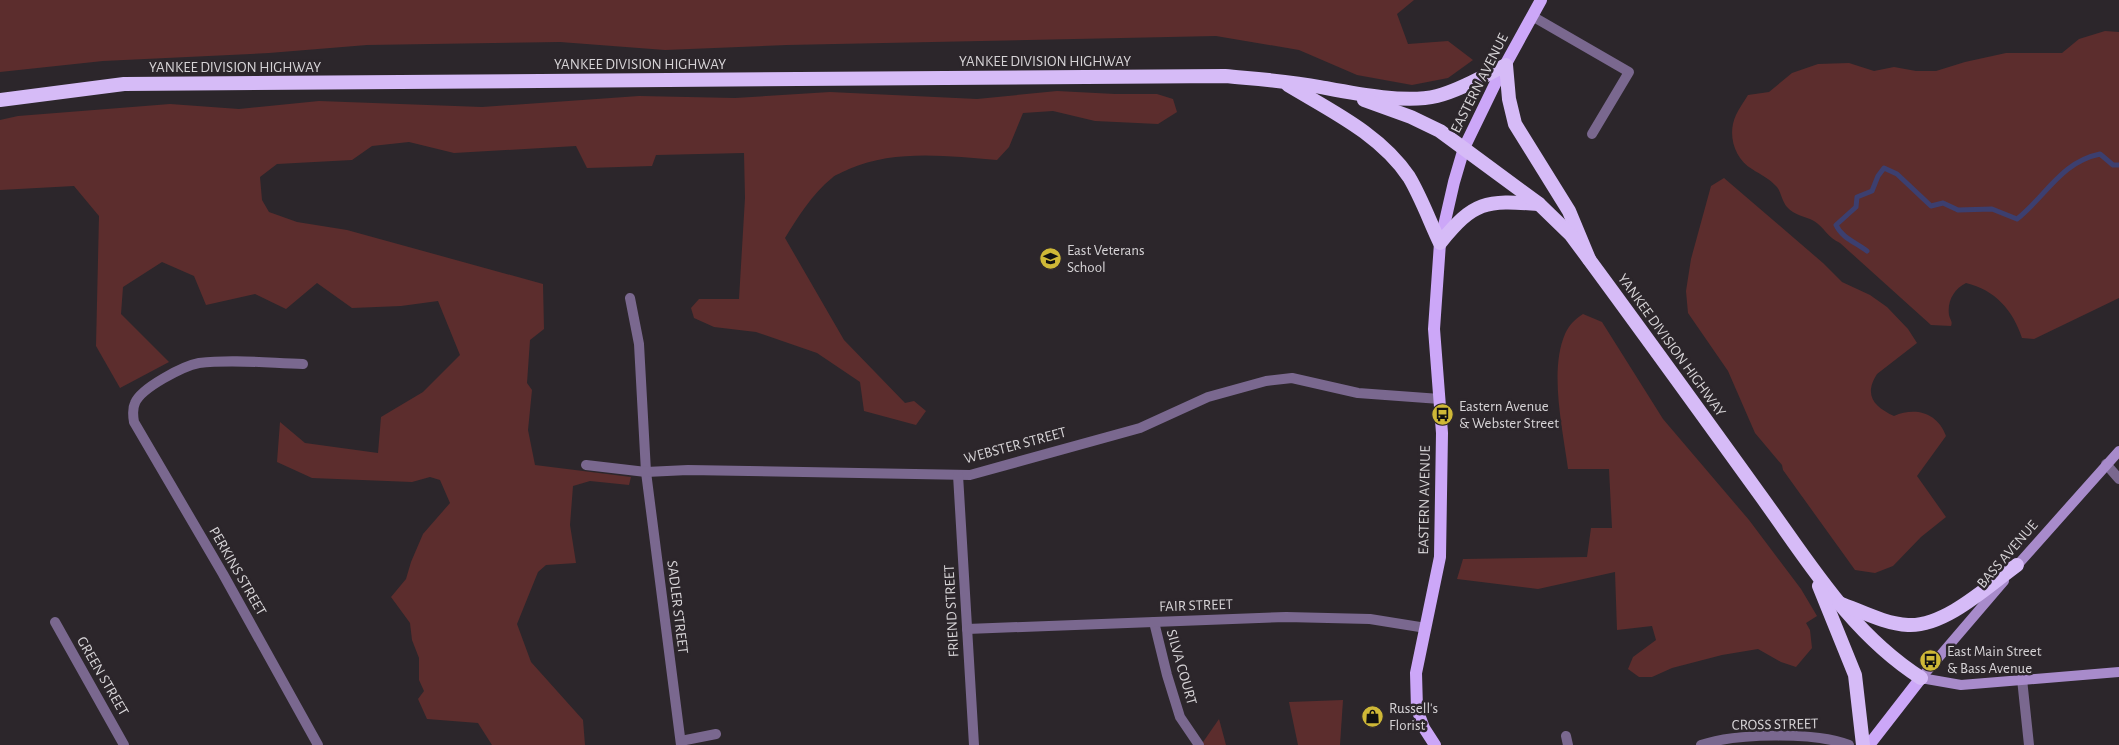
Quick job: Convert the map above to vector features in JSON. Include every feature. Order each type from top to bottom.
[{"type":"highway","points":[[1345,93],[1411,98],[1434,97],[1465,86],[1506,65],[1509,99],[1515,124],[1569,211],[1589,259]]},
{"type":"highway","name":"YANKEE DIVISION HIGHWAY","points":[[0,100],[124,84],[1226,76],[1282,82],[1345,93],[1411,117],[1440,131],[1539,204],[1571,235],[1770,508],[1813,572],[1838,603],[1882,650],[1921,678]]},
{"type":"highway","points":[[1282,82],[1351,122],[1390,154],[1412,184],[1440,243],[1461,218],[1480,205],[1505,202],[1539,204]]},
{"type":"highway","points":[[1838,603],[1886,621],[1908,625],[1920,624],[1950,613],[2017,565]]},
{"type":"highway","points":[[1813,572],[1855,675],[1863,745]]},
{"type":"main road","name":"EASTERN AVENUE","points":[[1435,745],[1424,728],[1417,709],[1416,673],[1440,557],[1443,490],[1440,399],[1434,329],[1440,243],[1464,148],[1476,120],[1541,0]]},
{"type":"main road","name":"BASS AVENUE","points":[[1921,678],[2017,565],[2119,451]]},
{"type":"main road","points":[[1869,745],[1921,678],[1961,685],[2119,672]]},
{"type":"street","points":[[1532,16],[1630,72],[1592,134]]},
{"type":"street","name":"SADLER STREET","points":[[630,298],[639,344],[646,472],[681,743]]},
{"type":"street","name":"PERKINS STREET","points":[[303,364],[196,364],[149,388],[137,400],[132,412],[134,422],[223,574],[318,745]]},
{"type":"street","name":"WEBSTER STREET","points":[[586,465],[646,472],[688,470],[970,475],[1140,428],[1208,397],[1266,381],[1292,378],[1358,393],[1440,399]]},
{"type":"street","points":[[2106,464],[2119,479]]},
{"type":"street","name":"FRIEND STREET","points":[[958,475],[974,745]]},
{"type":"street","name":"FAIR STREET","points":[[967,629],[1286,617],[1370,619],[1426,628]]},
{"type":"street","name":"GREEN STREET","points":[[55,622],[124,745]]},
{"type":"street","name":"SILVA COURT","points":[[1154,622],[1180,717],[1200,745]]},
{"type":"street","points":[[2022,679],[2029,745]]},
{"type":"street","points":[[681,743],[716,734]]},
{"type":"street","name":"CROSS STREET","points":[[1701,745],[1755,737],[1822,737],[1849,745]]},
{"type":"shaded area","points":[[0,0],[1414,0],[1397,14],[1408,44],[1448,41],[1473,60],[1448,78],[1412,85],[1357,75],[1299,50],[1216,36],[787,45],[665,50],[560,42],[367,45],[269,53],[103,61],[0,72]]},
{"type":"shaded area","points":[[2105,31],[2119,32],[2119,298],[2034,339],[2022,338],[2008,310],[1994,296],[1966,283],[1955,292],[1950,300],[1949,315],[1952,322],[1951,326],[1931,325],[1817,223],[1790,210],[1785,205],[1777,187],[1746,164],[1741,159],[1734,145],[1732,138],[1733,122],[1748,95],[1769,92],[1792,73],[1818,64],[1849,63],[1874,71],[1894,67],[1916,71],[1936,71],[2006,53],[2062,53],[2079,39]]},
{"type":"shaded area","points":[[1057,91],[1157,94],[1173,99],[1177,112],[1158,124],[1095,121],[1053,111],[1023,113],[1009,147],[997,160],[941,156],[903,156],[867,163],[838,174],[825,184],[806,206],[785,238],[844,340],[905,403],[914,401],[926,411],[916,425],[864,411],[860,382],[817,353],[756,332],[714,327],[694,318],[691,308],[699,299],[739,299],[745,198],[744,153],[656,155],[652,166],[587,168],[576,146],[454,153],[409,142],[372,146],[352,160],[277,164],[260,177],[262,200],[269,212],[297,222],[347,230],[543,284],[544,329],[530,340],[527,383],[532,390],[528,430],[535,465],[631,477],[629,485],[590,481],[573,486],[570,525],[576,563],[546,565],[538,572],[517,624],[531,662],[583,720],[585,745],[492,745],[478,723],[427,719],[418,699],[424,691],[419,680],[419,658],[412,640],[410,623],[391,597],[406,579],[423,534],[450,503],[440,480],[430,477],[412,482],[312,478],[277,462],[280,422],[305,443],[378,453],[381,417],[423,392],[460,355],[438,301],[401,306],[352,308],[317,283],[286,309],[255,294],[206,305],[194,276],[162,262],[123,287],[121,314],[169,362],[120,388],[96,346],[99,216],[74,186],[0,190],[0,120],[18,116],[170,104],[239,109],[319,101],[482,107],[639,96],[735,98],[830,92],[977,99]]},
{"type":"shaded area","points":[[1724,178],[1823,263],[1842,282],[1870,295],[1887,307],[1908,329],[1917,343],[1877,374],[1871,389],[1871,395],[1881,409],[1894,416],[1902,413],[1917,412],[1931,417],[1942,428],[1946,436],[1917,476],[1946,517],[1921,537],[1893,566],[1875,573],[1855,570],[1783,470],[1782,465],[1755,433],[1728,371],[1688,313],[1686,291],[1691,259],[1711,186]]},
{"type":"shaded area","points":[[1583,314],[1602,322],[1663,419],[1749,520],[1801,589],[1817,616],[1806,623],[1810,630],[1812,648],[1796,667],[1781,662],[1758,649],[1722,655],[1672,668],[1652,677],[1639,677],[1628,669],[1633,657],[1656,640],[1652,626],[1617,630],[1615,572],[1538,589],[1457,579],[1463,559],[1587,557],[1591,528],[1612,528],[1609,469],[1568,469],[1561,419],[1558,383],[1560,349],[1568,328]]},
{"type":"shaded area","points":[[1343,700],[1340,745],[1298,745],[1289,702]]},
{"type":"shaded area","points":[[1219,719],[1226,745],[1201,745]]},
{"type":"waterway","points":[[1867,251],[1845,237],[1836,225],[1856,207],[1857,197],[1872,191],[1878,176],[1884,168],[1897,174],[1931,206],[1943,203],[1958,210],[1992,209],[2017,219],[2064,172],[2086,158],[2100,154],[2113,165],[2119,165]]},
{"type":"place","name":"East Veterans School","points":[[1051,259]]},
{"type":"place","name":"Eastern Avenue & Webster Street","points":[[1443,415]]},
{"type":"place","name":"East Main Street & Bass Avenue","points":[[1931,660]]},
{"type":"place","name":"Russell's Florist","points":[[1373,717]]}]
